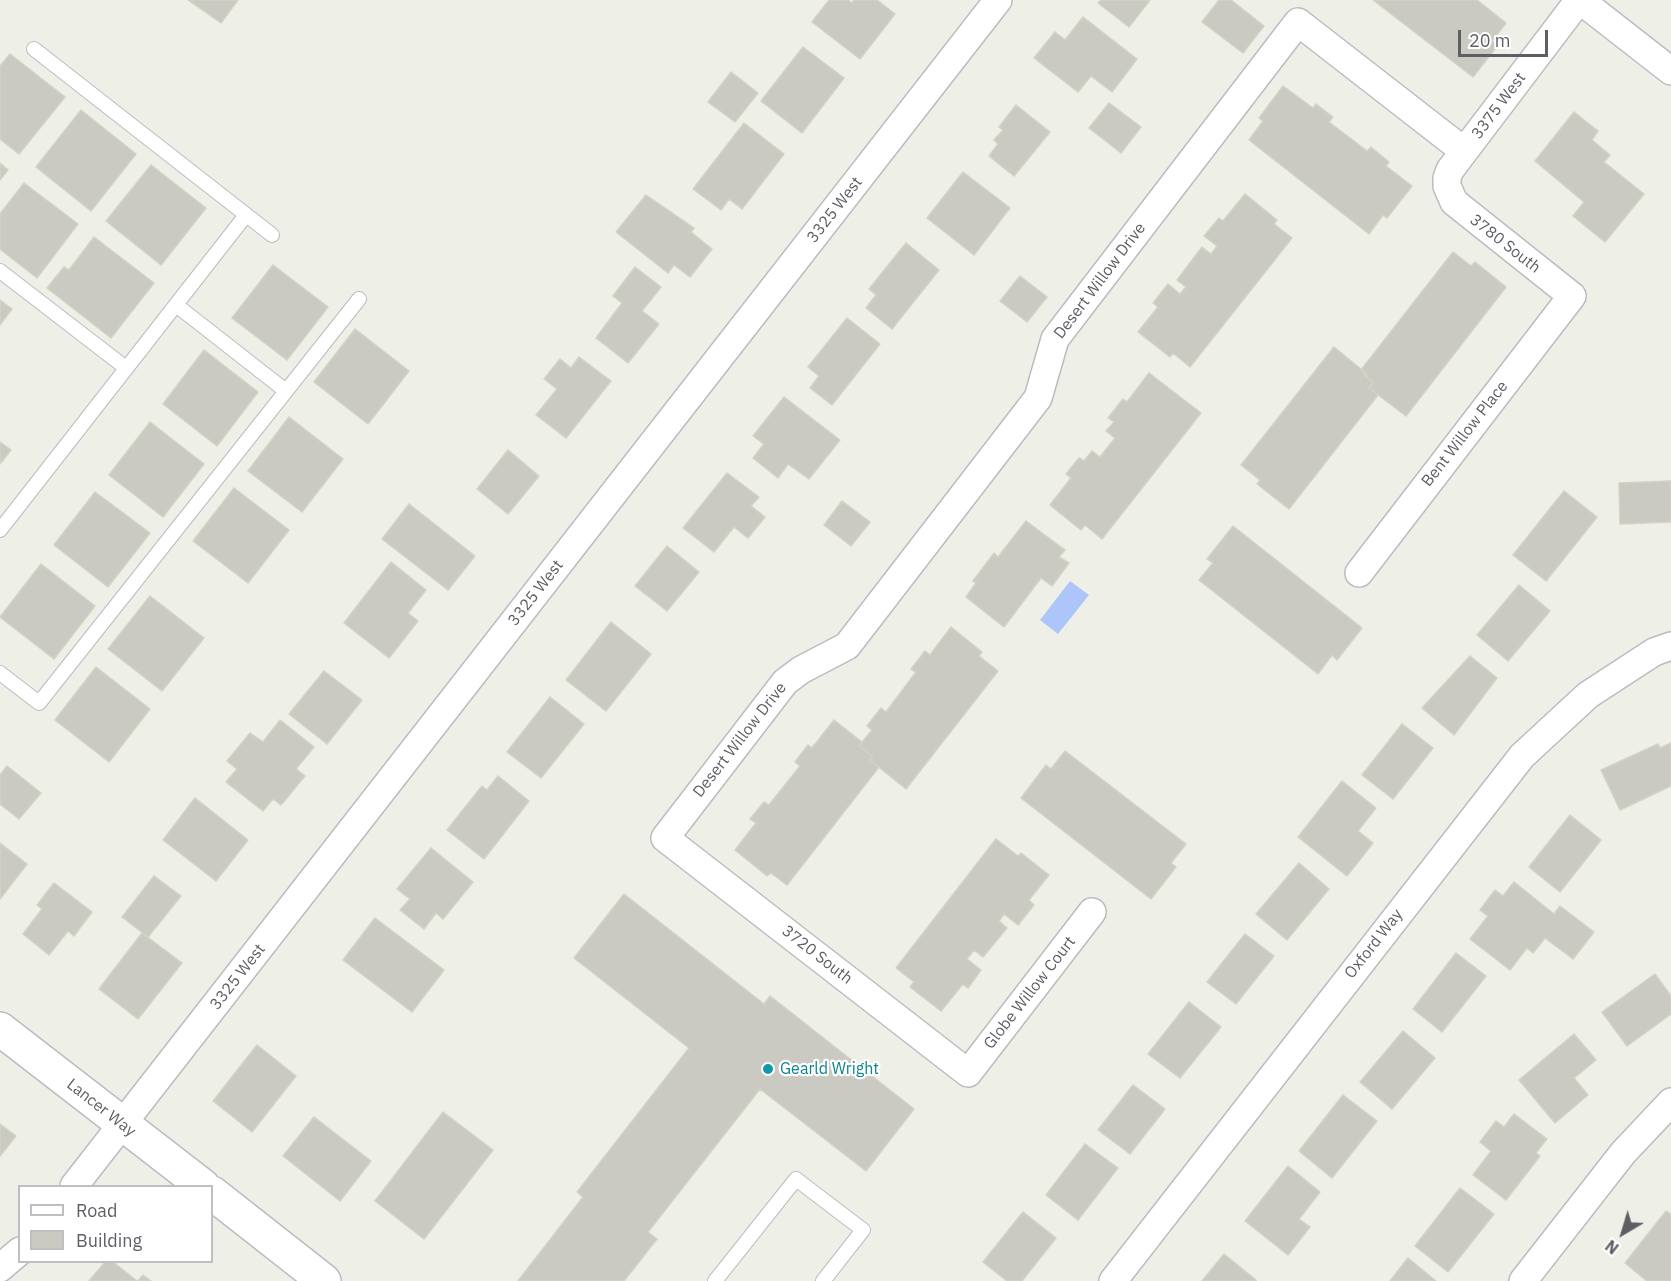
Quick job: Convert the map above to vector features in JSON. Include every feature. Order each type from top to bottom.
[{"type":"street","name":"3325 West","points":[[75,1185],[998,0]]},
{"type":"street","points":[[1579,0],[1671,71]]},
{"type":"street","name":"3375 West","points":[[1447,186],[1450,170],[1579,0]]},
{"type":"street","name":"Desert Willow Drive","points":[[665,838],[785,682],[801,669],[842,650],[854,637],[1041,395],[1055,339],[1299,22],[1464,152]]},
{"type":"street","name":"3780 South","points":[[1447,186],[1454,202],[1463,211],[1572,296]]},
{"type":"street","name":"Bent Willow Place","points":[[1359,573],[1572,296]]},
{"type":"street","name":"Oxford Way","points":[[1113,1281],[1522,756],[1588,695],[1654,652],[1671,646]]},
{"type":"street","name":"3720 South","points":[[665,838],[968,1073]]},
{"type":"street","name":"Globe Willow Court","points":[[968,1073],[1092,912]]},
{"type":"street","name":"Lancer Way","points":[[0,1029],[202,1185]]},
{"type":"street","points":[[1523,1281],[1623,1153],[1671,1102]]},
{"type":"street","points":[[213,1194],[324,1281]]},
{"type":"street","points":[[0,1268],[18,1253]]},
{"type":"lane","points":[[34,49],[272,235]]},
{"type":"lane","points":[[0,530],[246,215]]},
{"type":"lane","points":[[0,272],[126,368]]},
{"type":"lane","points":[[0,672],[39,703],[359,299]]},
{"type":"lane","points":[[176,304],[286,391]]},
{"type":"lane","points":[[715,1281],[796,1179],[863,1230],[823,1281]]},
{"type":"water","points":[[1070,581],[1089,595],[1058,634],[1040,620]]},
{"type":"building","points":[[188,0],[238,0],[221,23]]},
{"type":"building","points":[[829,0],[848,0],[852,3],[854,0],[877,0],[895,14],[860,59],[812,22]]},
{"type":"building","points":[[1101,0],[1150,0],[1129,27],[1098,3]]},
{"type":"building","points":[[1219,0],[1231,0],[1264,26],[1243,53],[1202,22]]},
{"type":"building","points":[[1373,0],[1477,0],[1506,23],[1492,41],[1498,45],[1473,77]]},
{"type":"building","points":[[1083,17],[1137,59],[1112,92],[1091,76],[1078,92],[1034,58],[1055,32],[1065,40]]},
{"type":"building","points":[[803,47],[844,78],[802,133],[761,101]]},
{"type":"building","points":[[10,54],[65,97],[19,154],[0,139],[0,66]]},
{"type":"building","points":[[731,72],[758,93],[735,122],[708,102]]},
{"type":"building","points":[[1283,86],[1313,108],[1316,104],[1333,117],[1329,122],[1367,151],[1371,147],[1389,162],[1386,166],[1412,186],[1387,218],[1383,215],[1369,234],[1249,140],[1263,121],[1259,118]]},
{"type":"building","points":[[1109,103],[1141,127],[1121,153],[1089,128]]},
{"type":"building","points":[[1016,105],[1050,132],[1014,176],[989,156],[998,144],[994,140],[1003,130],[999,127]]},
{"type":"building","points":[[81,110],[136,154],[91,211],[36,167]]},
{"type":"building","points":[[1574,112],[1598,131],[1592,140],[1610,155],[1604,162],[1644,194],[1605,242],[1573,216],[1584,202],[1535,161]]},
{"type":"building","points":[[744,123],[784,154],[742,209],[729,199],[721,210],[693,189]]},
{"type":"building","points":[[0,163],[8,170],[0,180]]},
{"type":"building","points":[[151,165],[206,208],[161,265],[106,221]]},
{"type":"building","points":[[963,172],[1010,208],[974,255],[927,218]]},
{"type":"building","points":[[24,183],[78,224],[37,278],[0,249],[0,214]]},
{"type":"building","points":[[1245,194],[1277,220],[1274,224],[1292,238],[1190,367],[1173,353],[1170,357],[1138,332],[1158,307],[1153,303],[1168,284],[1180,294],[1186,287],[1177,280],[1202,247],[1211,254],[1217,246],[1204,236],[1219,218],[1223,221]]},
{"type":"building","points":[[646,195],[694,228],[691,232],[712,249],[690,277],[674,265],[668,273],[616,232]]},
{"type":"building","points":[[94,237],[154,283],[111,338],[47,288],[64,267],[69,270]]},
{"type":"building","points":[[906,243],[939,270],[892,329],[866,308],[876,295],[869,289]]},
{"type":"building","points":[[1453,252],[1471,266],[1475,262],[1506,287],[1406,416],[1369,388],[1373,383],[1361,370]]},
{"type":"building","points":[[273,265],[328,307],[287,360],[232,318]]},
{"type":"building","points":[[635,267],[661,287],[642,311],[659,324],[628,363],[596,338],[622,303],[613,296]]},
{"type":"building","points":[[1020,276],[1047,297],[1027,322],[1000,301]]},
{"type":"building","points":[[0,300],[12,309],[0,325]]},
{"type":"building","points":[[847,318],[880,344],[832,405],[810,388],[819,376],[808,367]]},
{"type":"building","points":[[355,329],[409,371],[368,424],[314,382]]},
{"type":"building","points":[[1334,347],[1367,374],[1365,376],[1373,383],[1369,388],[1378,395],[1289,509],[1257,484],[1260,480],[1241,465]]},
{"type":"building","points":[[204,350],[258,392],[217,446],[163,404]]},
{"type":"building","points":[[579,357],[611,381],[566,438],[536,415],[557,389],[544,379],[560,359],[571,368]]},
{"type":"building","points":[[1149,373],[1201,413],[1102,539],[1085,525],[1081,530],[1050,505],[1071,478],[1066,474],[1079,458],[1084,461],[1092,451],[1100,457],[1115,438],[1106,431],[1114,422],[1108,418],[1123,399],[1127,402]]},
{"type":"building","points":[[784,397],[840,440],[809,479],[788,464],[778,478],[753,458],[764,444],[753,436]]},
{"type":"building","points":[[289,417],[343,459],[302,512],[248,471]]},
{"type":"building","points":[[150,422],[204,464],[163,517],[109,475]]},
{"type":"building","points":[[0,442],[11,450],[0,464]]},
{"type":"building","points":[[508,450],[539,476],[508,514],[477,489]]},
{"type":"building","points":[[727,473],[759,497],[751,506],[765,517],[748,538],[734,527],[714,552],[683,528]]},
{"type":"building","points":[[1671,481],[1671,522],[1620,524],[1619,483]]},
{"type":"building","points":[[234,488],[289,530],[248,583],[193,541]]},
{"type":"building","points":[[1564,491],[1597,517],[1546,581],[1513,555]]},
{"type":"building","points":[[95,492],[150,533],[108,587],[54,545]]},
{"type":"building","points":[[842,501],[870,522],[851,546],[824,525]]},
{"type":"building","points":[[409,504],[475,556],[448,590],[382,539]]},
{"type":"building","points":[[1026,521],[1065,550],[1059,557],[1069,563],[1052,586],[1041,578],[1004,627],[966,597],[976,583],[973,581],[994,553],[998,557]]},
{"type":"building","points":[[1233,526],[1362,628],[1337,660],[1332,655],[1318,674],[1199,580],[1213,563],[1207,559]]},
{"type":"building","points":[[667,546],[699,572],[667,611],[635,586]]},
{"type":"building","points":[[391,562],[426,590],[408,613],[418,621],[389,658],[344,623]]},
{"type":"building","points":[[41,564],[95,606],[54,659],[0,617]]},
{"type":"building","points":[[1519,585],[1550,611],[1508,661],[1477,635]]},
{"type":"building","points":[[150,596],[204,638],[162,691],[108,649]]},
{"type":"building","points":[[611,622],[651,654],[606,711],[566,680]]},
{"type":"building","points":[[951,627],[982,652],[979,656],[998,671],[906,789],[870,760],[873,757],[859,746],[872,730],[867,726],[881,708],[886,712],[916,672],[911,669],[925,651],[930,655]]},
{"type":"building","points":[[1470,656],[1497,678],[1454,735],[1422,708]]},
{"type":"building","points":[[96,667],[150,709],[109,762],[55,720]]},
{"type":"building","points":[[324,671],[362,700],[327,744],[289,714]]},
{"type":"building","points":[[550,697],[584,724],[541,778],[507,752]]},
{"type":"building","points":[[280,720],[314,747],[296,769],[305,776],[281,805],[273,799],[263,811],[226,782],[237,769],[227,761],[250,733],[263,742]]},
{"type":"building","points":[[834,720],[862,742],[859,746],[873,757],[870,760],[879,767],[787,885],[771,873],[767,876],[735,850],[756,823],[750,819],[764,802],[769,805],[800,766],[795,762],[808,745],[812,748]]},
{"type":"building","points":[[1402,724],[1433,748],[1393,799],[1362,775]]},
{"type":"building","points":[[1671,743],[1671,786],[1620,810],[1601,770],[1658,744],[1660,748]]},
{"type":"building","points":[[1065,751],[1186,844],[1171,863],[1176,867],[1151,899],[1021,798],[1046,765],[1051,769]]},
{"type":"building","points":[[7,766],[41,793],[19,819],[0,804],[0,775]]},
{"type":"building","points":[[498,776],[529,801],[484,859],[447,830],[482,786],[487,790]]},
{"type":"building","points":[[1342,781],[1376,808],[1358,831],[1373,843],[1347,876],[1298,837]]},
{"type":"building","points":[[195,798],[248,840],[216,881],[163,840]]},
{"type":"building","points":[[1570,815],[1601,840],[1560,892],[1529,867]]},
{"type":"building","points":[[996,839],[1018,856],[1021,853],[1049,875],[1029,900],[1034,905],[1018,925],[1004,914],[999,921],[1007,928],[983,957],[974,950],[967,959],[981,970],[968,988],[963,984],[941,1011],[910,987],[914,982],[896,968]]},
{"type":"building","points":[[0,843],[27,864],[0,899]]},
{"type":"building","points":[[431,848],[473,882],[443,919],[436,913],[424,929],[400,910],[410,899],[397,889]]},
{"type":"building","points":[[1299,863],[1329,889],[1287,940],[1256,914]]},
{"type":"building","points":[[154,876],[181,896],[148,937],[122,917]]},
{"type":"building","points":[[1514,882],[1554,914],[1560,906],[1594,932],[1573,959],[1545,938],[1533,953],[1527,948],[1510,970],[1470,939],[1488,916],[1480,910],[1495,890],[1503,896]]},
{"type":"building","points":[[54,883],[92,912],[74,936],[68,931],[49,955],[23,934],[42,909],[37,905]]},
{"type":"building","name":"Gearld Wright","points":[[624,894],[764,1004],[770,996],[914,1109],[866,1171],[760,1089],[648,1232],[657,1239],[624,1281],[518,1281],[583,1197],[577,1192],[689,1048],[574,958]]},
{"type":"building","points":[[375,918],[444,970],[412,1012],[343,960]]},
{"type":"building","points":[[142,933],[182,963],[138,1019],[99,989]]},
{"type":"building","points":[[1245,934],[1274,956],[1236,1004],[1207,982]]},
{"type":"building","points":[[1456,953],[1486,976],[1442,1032],[1413,1009]]},
{"type":"building","points":[[1655,974],[1671,996],[1671,1014],[1627,1046],[1602,1012]]},
{"type":"building","points":[[1189,1002],[1221,1027],[1180,1078],[1148,1054]]},
{"type":"building","points":[[1403,1031],[1435,1058],[1392,1109],[1360,1082]]},
{"type":"building","points":[[1574,1034],[1596,1060],[1574,1078],[1588,1095],[1555,1123],[1519,1080]]},
{"type":"building","points":[[257,1045],[296,1076],[252,1132],[213,1101]]},
{"type":"building","points":[[1133,1085],[1165,1109],[1130,1154],[1098,1130]]},
{"type":"building","points":[[1343,1095],[1377,1121],[1332,1178],[1299,1151]]},
{"type":"building","points":[[443,1112],[493,1150],[424,1239],[375,1201]]},
{"type":"building","points":[[1514,1114],[1547,1139],[1536,1153],[1540,1156],[1506,1200],[1473,1175],[1491,1151],[1480,1142],[1496,1121],[1504,1127]]},
{"type":"building","points":[[314,1117],[371,1161],[340,1201],[283,1156]]},
{"type":"building","points":[[0,1124],[16,1136],[0,1156]]},
{"type":"building","points":[[1085,1144],[1118,1168],[1078,1220],[1046,1195]]},
{"type":"building","points":[[1288,1166],[1320,1192],[1299,1219],[1310,1227],[1288,1255],[1245,1221]]},
{"type":"building","points":[[1460,1188],[1494,1214],[1448,1272],[1415,1246]]},
{"type":"building","points":[[1666,1211],[1671,1214],[1671,1281],[1647,1281],[1625,1263]]},
{"type":"building","points":[[1023,1212],[1056,1238],[1022,1281],[1007,1281],[983,1262]]},
{"type":"building","points":[[1224,1254],[1256,1280],[1256,1281],[1202,1281]]},
{"type":"building","points":[[1408,1258],[1436,1281],[1390,1281]]},
{"type":"building","points":[[104,1263],[114,1263],[137,1281],[89,1281]]},
{"type":"building","points":[[143,1275],[151,1281],[138,1281]]},
{"type":"place","name":"Gearld Wright","points":[[768,1069]]}]
